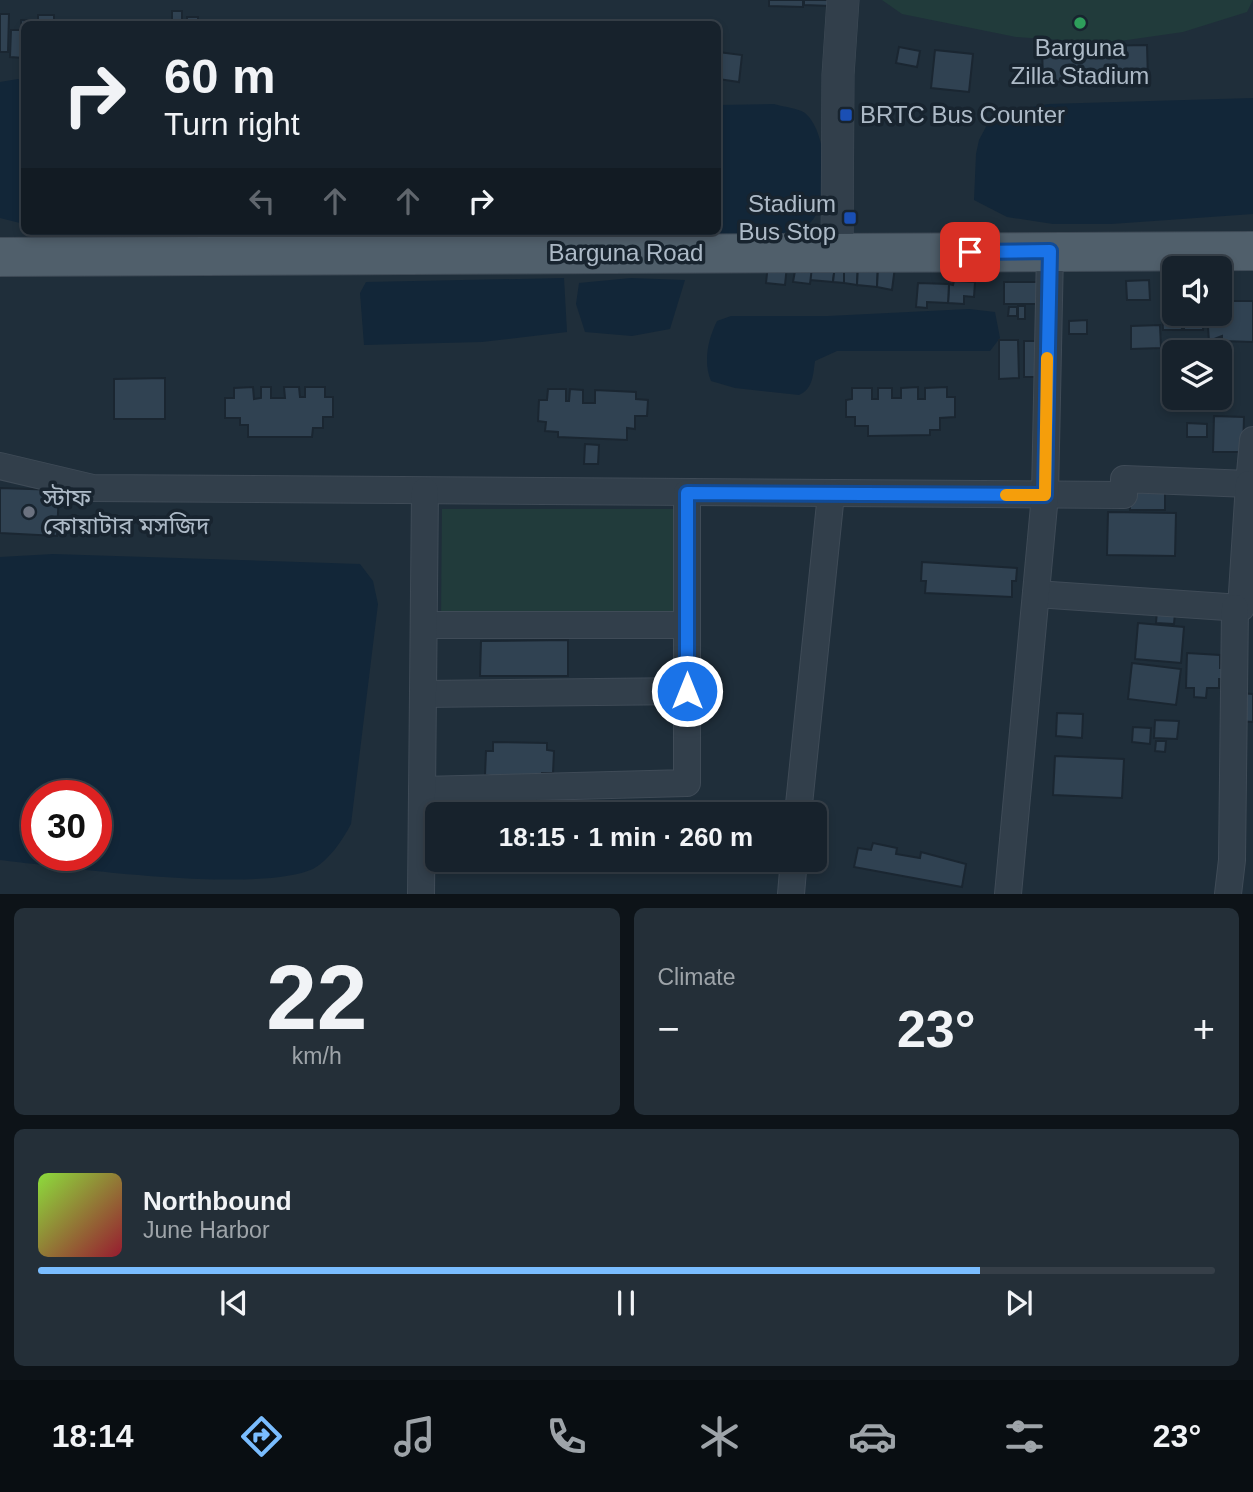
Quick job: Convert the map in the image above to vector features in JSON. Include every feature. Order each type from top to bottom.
[{"type":"main road","name":"Barguna Road","points":[[0,257],[1253,251]]},
{"type":"street","points":[[837,252],[838,75],[843,0]]},
{"type":"street","points":[[1009,894],[1045,495],[1050,251]]},
{"type":"street","points":[[1035,594],[1241,608],[1253,440]]},
{"type":"street","points":[[0,466],[93,488],[1124,495],[1124,479],[1249,484]]},
{"type":"street","points":[[421,894],[425,491]]},
{"type":"street","points":[[422,790],[687,783],[687,493]]},
{"type":"street","points":[[799,802],[831,494]]},
{"type":"street","points":[[1228,894],[1244,668],[1235,608]]},
{"type":"street","points":[[424,625],[687,625]]},
{"type":"street","points":[[423,694],[687,691]]},
{"type":"street","points":[[791,894],[793,872]]},
{"type":"green space","name":"Barguna Zilla Stadium","points":[[882,0],[1253,0],[1247,12],[1183,32],[1106,43],[1016,37],[902,14]]},
{"type":"green space","points":[[442,509],[678,509],[679,619],[441,617]]},
{"type":"water","points":[[21,80],[21,223],[0,218],[0,82]]},
{"type":"water","points":[[1253,98],[1253,214],[1111,224],[1053,224],[1007,217],[974,200],[979,140],[988,123],[1006,112],[1048,104]]},
{"type":"water","points":[[774,104],[805,113],[813,122],[822,151],[824,184],[822,200],[810,223],[789,232],[775,234],[721,234],[721,105]]},
{"type":"water","points":[[437,235],[552,235],[500,241]]},
{"type":"water","points":[[564,278],[567,332],[482,342],[364,345],[360,293],[366,282]]},
{"type":"water","points":[[631,278],[685,280],[670,329],[632,336],[585,332],[576,304],[579,283]]},
{"type":"water","points":[[969,309],[995,312],[1000,338],[990,351],[837,351],[815,361],[810,385],[799,395],[735,388],[711,381],[707,366],[709,343],[717,321],[731,316],[828,316]]},
{"type":"water","points":[[53,554],[360,564],[373,581],[378,604],[351,824],[340,843],[319,865],[286,876],[250,879],[161,877],[97,871],[112,871],[112,780],[21,780],[21,862],[0,860],[0,557]]},
{"type":"building","points":[[769,0],[803,0],[803,7],[769,6]]},
{"type":"building","points":[[804,0],[831,0],[830,6],[804,5]]},
{"type":"building","points":[[172,11],[182,11],[182,21],[172,21]]},
{"type":"building","points":[[0,14],[9,14],[8,52],[0,52]]},
{"type":"building","points":[[38,15],[54,15],[54,21],[38,21]]},
{"type":"building","points":[[187,17],[198,17],[198,21],[187,21]]},
{"type":"building","points":[[11,30],[21,30],[21,58],[10,57]]},
{"type":"building","points":[[1147,45],[1148,80],[1043,82],[1042,47]]},
{"type":"building","points":[[899,47],[920,51],[917,67],[896,63]]},
{"type":"building","points":[[935,50],[973,54],[969,92],[931,88]]},
{"type":"building","points":[[721,52],[742,55],[739,82],[721,79]]},
{"type":"building","points":[[812,263],[835,265],[833,282],[810,280]]},
{"type":"building","points":[[768,264],[787,265],[785,285],[766,283]]},
{"type":"building","points":[[796,265],[812,267],[810,284],[793,282]]},
{"type":"building","points":[[835,265],[844,266],[844,283],[833,282]]},
{"type":"building","points":[[858,265],[857,285],[844,283],[844,266]]},
{"type":"building","points":[[858,265],[878,267],[877,287],[857,285]]},
{"type":"building","points":[[878,267],[895,267],[892,290],[877,287]]},
{"type":"building","points":[[1149,280],[1150,300],[1127,300],[1126,281]]},
{"type":"building","points":[[954,281],[975,282],[974,297],[964,296],[964,304],[948,303],[949,284],[953,285]]},
{"type":"building","points":[[1004,282],[1041,282],[1041,304],[1004,304]]},
{"type":"building","points":[[918,283],[949,284],[948,303],[927,302],[927,308],[916,307]]},
{"type":"building","points":[[1232,301],[1253,301],[1253,342],[1222,340],[1222,336],[1209,340],[1208,326],[1232,326]]},
{"type":"building","points":[[1018,306],[1025,306],[1025,319],[1018,319]]},
{"type":"building","points":[[1009,307],[1017,307],[1017,316],[1008,316]]},
{"type":"building","points":[[1087,320],[1087,334],[1069,334],[1069,321]]},
{"type":"building","points":[[1160,325],[1161,348],[1131,349],[1131,326]]},
{"type":"building","points":[[1163,326],[1182,326],[1182,330],[1163,330]]},
{"type":"building","points":[[1184,326],[1203,326],[1203,330],[1184,330]]},
{"type":"building","points":[[999,340],[1018,340],[1019,378],[999,379]]},
{"type":"building","points":[[1024,341],[1041,341],[1042,377],[1024,377]]},
{"type":"building","points":[[165,378],[165,419],[114,419],[114,379]]},
{"type":"building","points":[[253,387],[254,399],[261,398],[261,387],[271,387],[271,398],[285,398],[284,387],[299,387],[300,397],[305,397],[305,387],[325,387],[325,397],[333,397],[333,417],[323,417],[323,428],[313,428],[312,437],[248,437],[248,425],[240,425],[240,418],[225,418],[225,398],[234,398],[234,388]]},
{"type":"building","points":[[918,387],[918,399],[925,399],[925,388],[947,387],[947,397],[955,397],[955,417],[940,418],[940,430],[930,430],[930,435],[868,436],[868,426],[855,426],[855,417],[846,417],[846,400],[852,399],[852,388],[872,388],[872,399],[878,399],[878,388],[892,388],[892,398],[901,398],[901,388]]},
{"type":"building","points":[[548,389],[566,389],[566,401],[569,401],[570,389],[583,390],[583,403],[595,403],[595,390],[636,392],[636,399],[648,400],[647,416],[635,416],[635,429],[627,428],[627,440],[558,437],[558,432],[545,431],[546,422],[538,421],[539,400],[547,400]]},
{"type":"building","points":[[1214,416],[1244,417],[1243,452],[1213,452]]},
{"type":"building","points":[[1187,423],[1207,424],[1207,437],[1187,437]]},
{"type":"building","points":[[585,444],[599,445],[598,464],[584,464]]},
{"type":"building","points":[[1130,486],[1165,486],[1165,510],[1130,510]]},
{"type":"building","name":"স্টাফ কোয়াটার মসজিদ","points":[[0,488],[59,490],[57,536],[0,533]]},
{"type":"building","points":[[1108,512],[1176,513],[1175,556],[1107,555]]},
{"type":"building","points":[[922,562],[1017,568],[1016,581],[1012,581],[1012,597],[925,593],[926,581],[921,581]]},
{"type":"building","points":[[1157,611],[1175,613],[1174,624],[1156,623]]},
{"type":"building","points":[[1138,623],[1184,627],[1181,663],[1135,659]]},
{"type":"building","points":[[568,640],[568,676],[480,676],[481,641]]},
{"type":"building","points":[[1187,653],[1220,655],[1220,668],[1227,668],[1227,679],[1219,679],[1219,688],[1207,688],[1206,698],[1194,697],[1194,688],[1186,688]]},
{"type":"building","points":[[1132,663],[1181,669],[1176,705],[1128,699]]},
{"type":"building","points":[[1238,693],[1253,694],[1253,722],[1236,721]]},
{"type":"building","points":[[1057,713],[1083,714],[1082,738],[1056,736]]},
{"type":"building","points":[[1155,720],[1179,721],[1177,739],[1154,738]]},
{"type":"building","points":[[1133,727],[1151,728],[1150,744],[1132,742]]},
{"type":"building","points":[[1156,741],[1166,741],[1165,752],[1155,751]]},
{"type":"building","points":[[493,742],[547,743],[547,750],[554,751],[553,773],[542,773],[542,784],[485,775],[486,751],[493,751]]},
{"type":"building","points":[[1055,756],[1124,759],[1122,798],[1053,795]]},
{"type":"building","points":[[873,843],[897,848],[896,854],[920,858],[921,852],[966,864],[962,887],[854,867],[858,848],[871,850]]},
{"type":"slow traffic","points":[[1006,495],[1045,495],[1047,358]]},
{"type":"place","name":"Barguna Zilla Stadium","points":[[1080,23]]},
{"type":"place","name":"BRTC Bus Counter","points":[[846,115]]},
{"type":"place","name":"Stadium Bus Stop","points":[[850,218]]},
{"type":"place","name":"স্টাফ কোয়াটার মসজিদ","points":[[29,512]]},
{"type":"route","points":[[687,691],[687,493],[1045,495],[1050,251],[970,252]]}]
